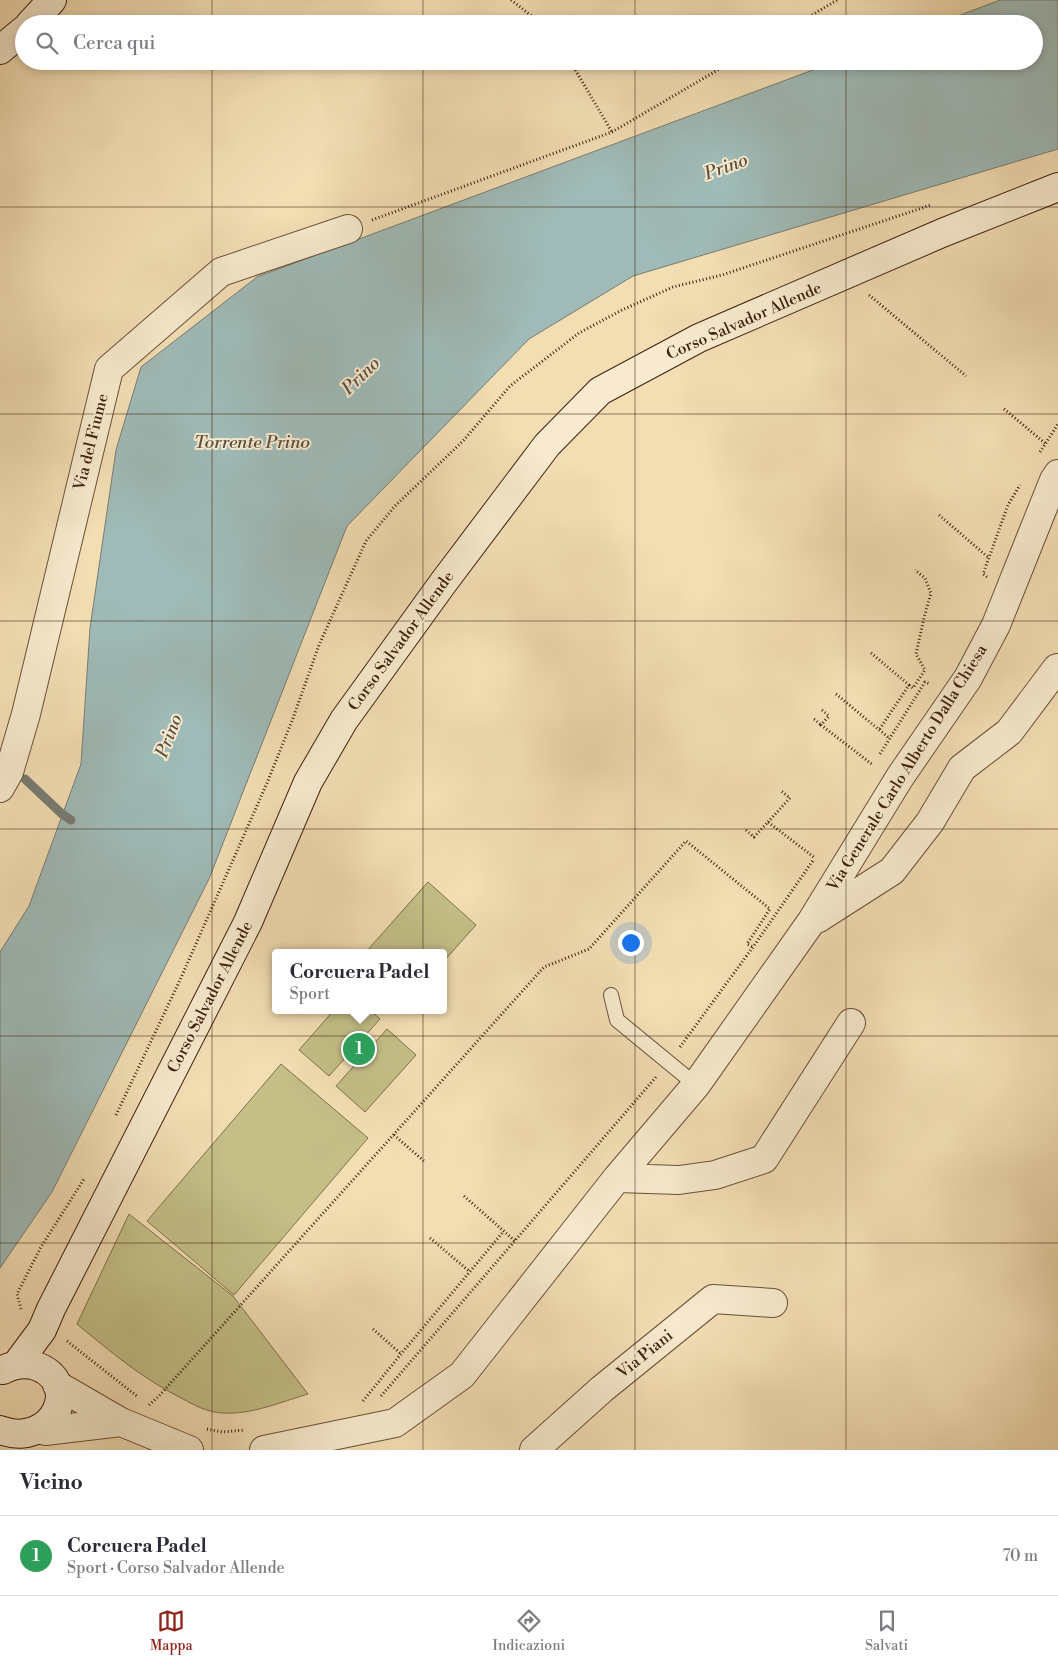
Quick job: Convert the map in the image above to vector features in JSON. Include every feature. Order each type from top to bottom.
[{"type":"street","points":[[38,15],[52,0]]},
{"type":"street","points":[[0,50],[15,38]]},
{"type":"street","name":"Corso Salvador Allende","points":[[5,1368],[43,1326],[248,922],[308,782],[344,720],[547,445],[600,392],[699,338],[942,233],[1058,187]]},
{"type":"street","name":"Via del Fiume","points":[[0,788],[9,772],[26,714],[109,368],[221,272],[348,229]]},
{"type":"street","name":"Via Generale Carlo Alberto Dalla Chiesa","points":[[257,1440],[395,1423],[462,1375],[617,1178],[696,1085],[811,922],[900,776],[968,678],[996,625],[1058,474]]},
{"type":"street","name":"Via Generale Carlo Alberto Dalla Chiesa","points":[[811,922],[892,871],[930,822],[962,768],[1009,732],[1058,668]]},
{"type":"street","points":[[617,1178],[679,1180],[715,1175],[764,1159],[851,1023]]},
{"type":"street","name":"Via Piani","points":[[534,1450],[602,1389],[713,1299],[772,1303]]},
{"type":"street","points":[[5,1450],[40,1434],[54,1422],[59,1410],[60,1398],[54,1380],[43,1326]]},
{"type":"street","points":[[5,1368],[28,1364],[40,1368],[54,1380],[120,1422],[197,1439]]},
{"type":"street","points":[[0,1430],[10,1436],[22,1438],[120,1422]]},
{"type":"lane","points":[[611,995],[617,1020],[696,1085]]},
{"type":"path","points":[[511,0],[530,15]]},
{"type":"path","points":[[812,15],[838,0]]},
{"type":"path","points":[[575,70],[612,132]]},
{"type":"path","points":[[348,229],[612,132],[718,70]]},
{"type":"path","points":[[846,276],[966,376]]},
{"type":"path","points":[[1004,409],[1046,444]]},
{"type":"path","points":[[1036,459],[1058,424]]},
{"type":"path","points":[[993,582],[983,574],[1008,506],[1022,482]]},
{"type":"path","points":[[939,515],[989,558]]},
{"type":"path","points":[[871,653],[913,688],[925,670],[916,654],[931,593],[925,578],[915,570]]},
{"type":"path","points":[[920,678],[934,685]]},
{"type":"path","points":[[814,719],[872,765],[925,682]]},
{"type":"path","points":[[879,730],[909,685]]},
{"type":"path","points":[[836,694],[889,738]]},
{"type":"path","points":[[821,725],[829,716],[822,710]]},
{"type":"path","points":[[746,830],[754,837],[790,798],[780,790]]},
{"type":"path","points":[[768,822],[815,858]]},
{"type":"path","points":[[157,1410],[148,1405],[166,1388],[544,967],[589,949],[686,841],[770,909],[747,944],[781,965]]},
{"type":"path","points":[[380,1397],[668,1062],[753,947],[819,852]]},
{"type":"path","points":[[394,1135],[425,1162]]},
{"type":"path","points":[[464,1196],[515,1241]]},
{"type":"path","points":[[361,1403],[503,1232]]},
{"type":"path","points":[[430,1238],[469,1271]]},
{"type":"path","points":[[43,1326],[141,1399]]},
{"type":"path","points":[[373,1329],[401,1354]]},
{"type":"path","points":[[197,1439],[222,1432],[257,1440]]},
{"type":"shaded area","points":[[428,882],[476,925],[447,958],[447,949],[369,949]]},
{"type":"shaded area","points":[[330,1014],[374,1014],[380,1019],[329,1076],[299,1050]]},
{"type":"shaded area","points":[[387,1029],[416,1055],[365,1112],[336,1086]]},
{"type":"shaded area","points":[[281,1064],[368,1138],[234,1295],[147,1221]]},
{"type":"shaded area","points":[[129,1214],[233,1296],[308,1394],[244,1412],[222,1413],[206,1410],[168,1391],[141,1374],[77,1324]]},
{"type":"water","name":"Torrente Prino","points":[[1000,0],[1058,0],[1058,149],[633,276],[529,339],[347,526],[209,879],[52,1192],[0,1268],[0,952],[29,906],[81,764],[90,628],[116,450],[141,367],[257,277],[813,70],[1043,70],[1043,15],[961,15]]},
{"type":"waterway","points":[[25,779],[62,814],[71,820]]},
{"type":"place","name":"Corcuera Padel","points":[[359,1049]]},
{"type":"water label","name":"Prino","points":[[726,167]]},
{"type":"water label","name":"Prino","points":[[361,376]]},
{"type":"water label","name":"Prino","points":[[169,736]]}]
